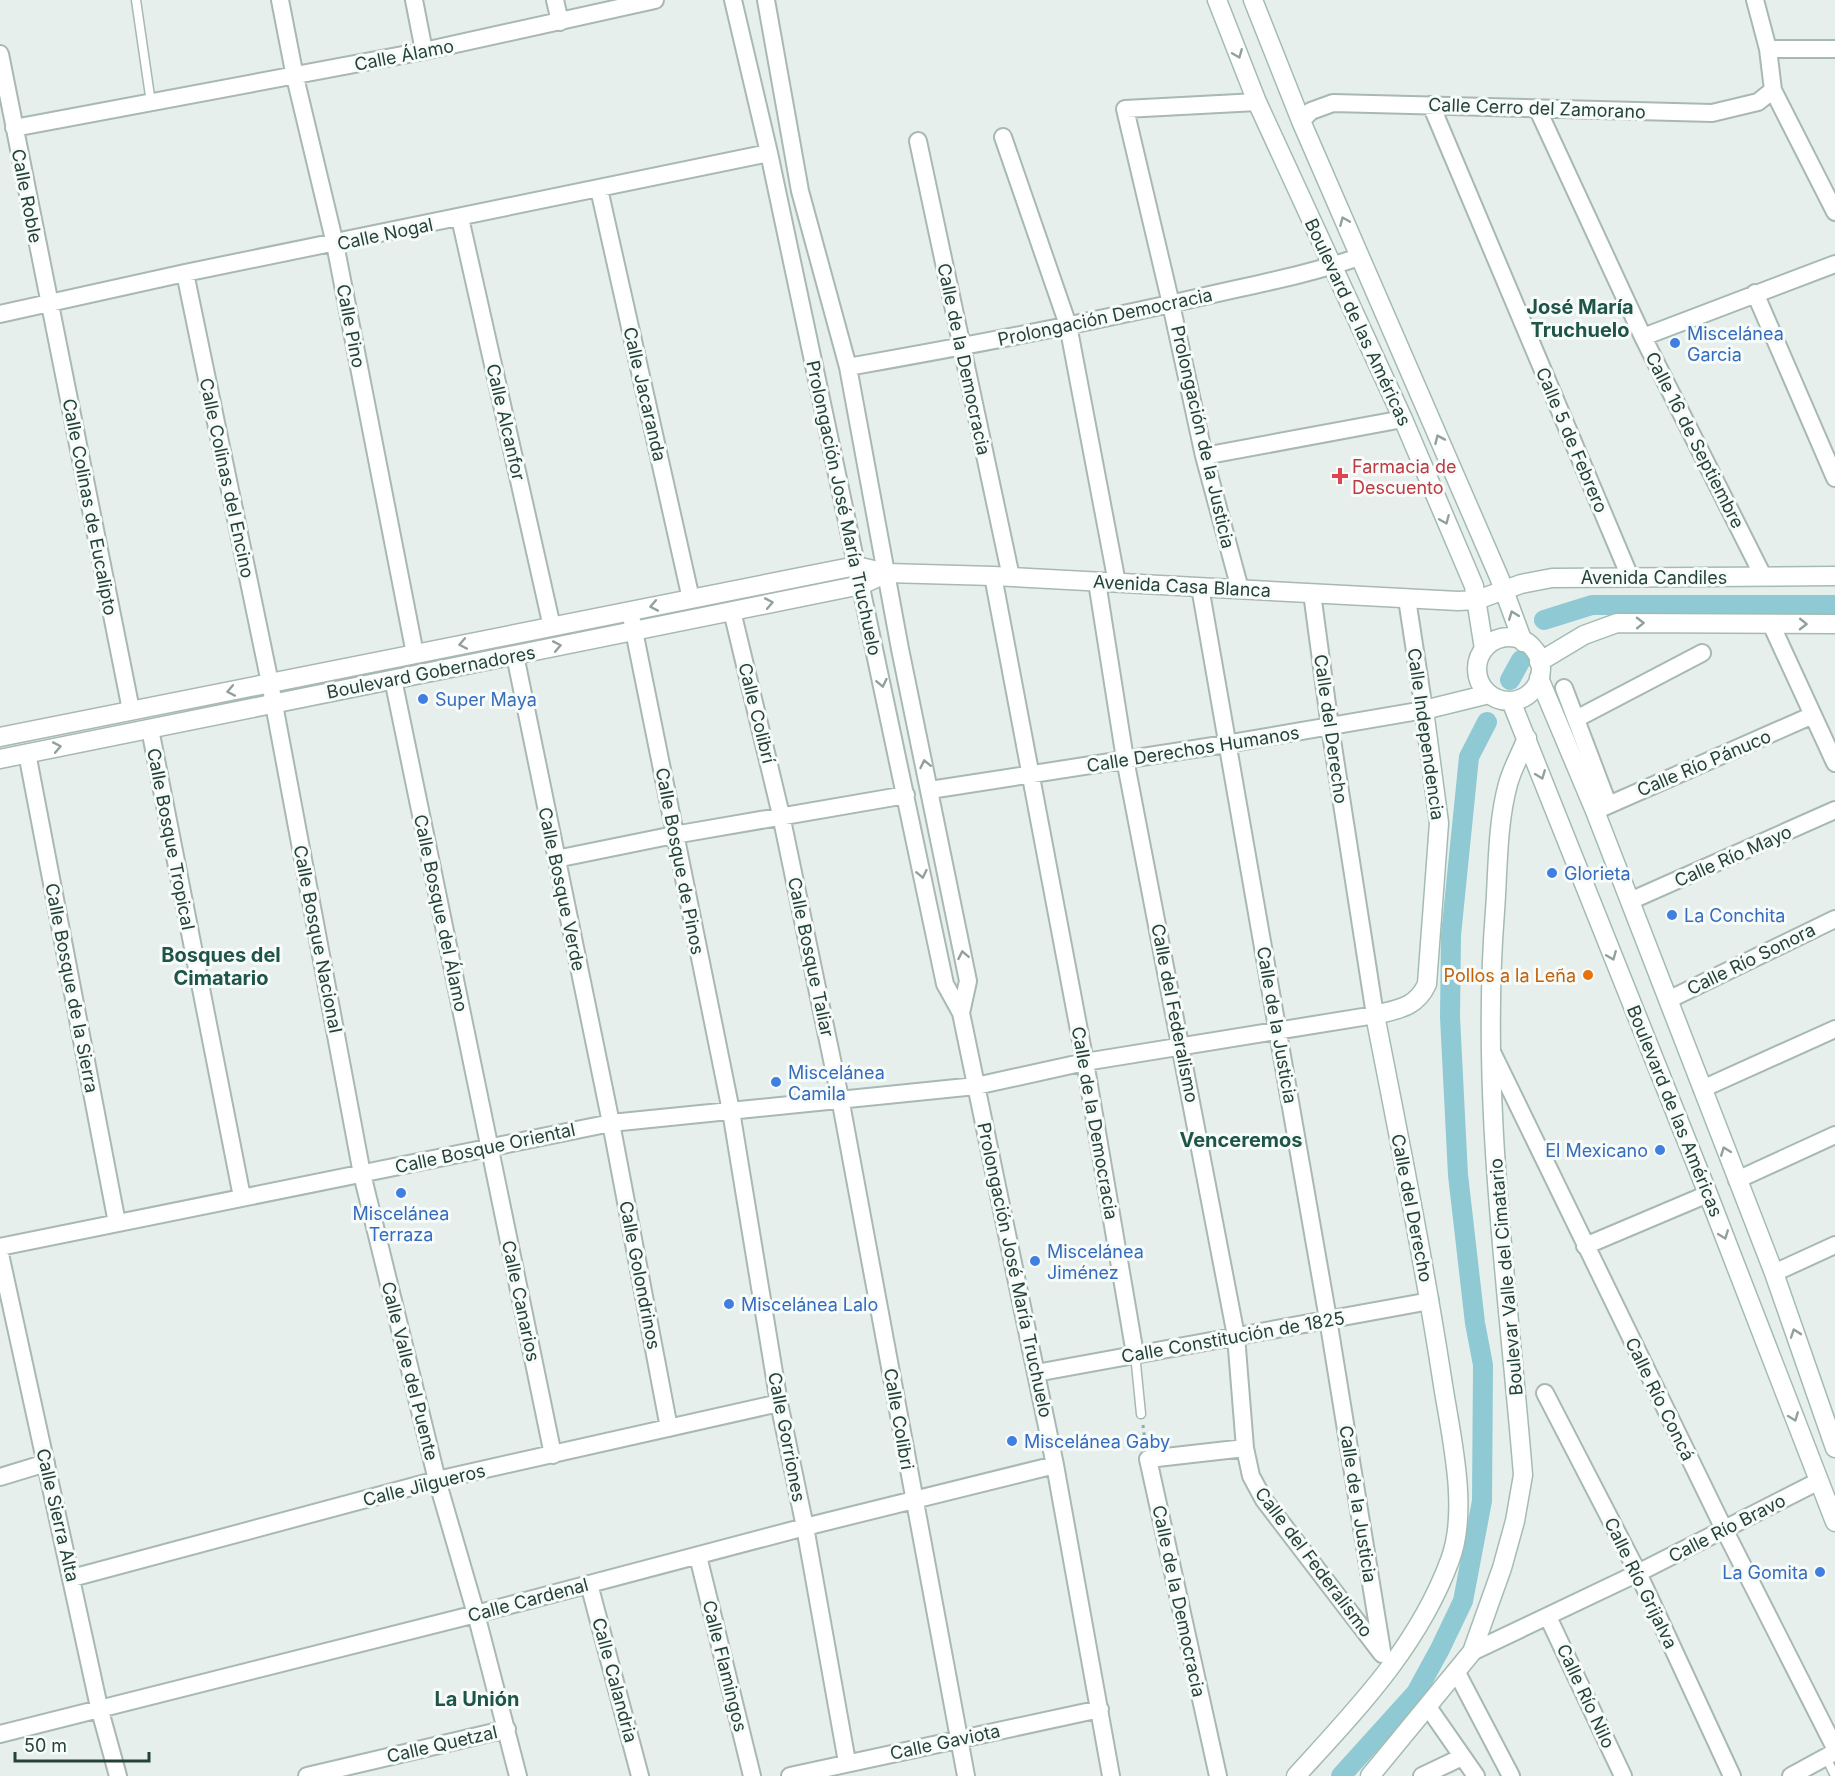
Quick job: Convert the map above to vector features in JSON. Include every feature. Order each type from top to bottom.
[{"type":"main road","name":"Boulevard de las Américas","points":[[1216,0],[1257,102],[1403,419],[1474,586],[1484,649]]},
{"type":"main road","name":"Boulevard de las Américas","points":[[1253,0],[1301,121],[1503,589],[1523,642]]},
{"type":"main road","name":"Avenida Casa Blanca","points":[[856,566],[887,573],[1002,576],[1407,599],[1477,600]]},
{"type":"main road","name":"Boulevard Gobernadores","points":[[1,733],[270,683],[856,566]]},
{"type":"main road","name":"Avenida Casa Blanca","points":[[861,585],[887,573]]},
{"type":"main road","name":"Avenida Candiles","points":[[1477,600],[1503,589],[1552,578],[1835,576]]},
{"type":"main road","name":"Boulevard Gobernadores","points":[[0,759],[861,585]]},
{"type":"main road","points":[[1539,670],[1533,649],[1523,642],[1502,638],[1493,641],[1479,656],[1479,680],[1489,694],[1498,700],[1511,701],[1530,694],[1539,670],[1584,635],[1617,623],[1835,624]]},
{"type":"main road","name":"Boulevard de las Américas","points":[[1539,670],[1601,807],[1630,902],[1774,1273],[1835,1448]]},
{"type":"main road","name":"Calle Derechos Humanos","points":[[1424,710],[1489,694]]},
{"type":"main road","name":"Boulevard de las Américas","points":[[1511,701],[1708,1194],[1835,1522]]},
{"type":"main road","name":"Calle Independencia","points":[[1375,1015],[1409,1006],[1421,997],[1427,984],[1439,823],[1424,710]]},
{"type":"main road","name":"Boulevar Valle del Cimatario","points":[[1371,1776],[1472,1652],[1502,1568],[1515,1521],[1523,1475],[1495,1152],[1490,1048],[1490,966],[1500,845],[1508,784],[1527,738]]},
{"type":"main road","name":"Calle del Derecho","points":[[1296,1776],[1386,1676],[1434,1595],[1451,1558],[1457,1520],[1457,1483],[1430,1300],[1375,1015]]},
{"type":"street","name":"Calle Pino","points":[[280,0],[295,77],[335,244],[415,654]]},
{"type":"street","points":[[414,0],[424,51]]},
{"type":"street","points":[[555,0],[560,22]]},
{"type":"street","name":"Calle Álamo","points":[[14,128],[295,77],[655,0]]},
{"type":"street","name":"Prolongación José María Truchuelo","points":[[733,0],[769,153],[945,984],[962,1013],[1055,1465],[1111,1776]]},
{"type":"street","name":"Prolongación José María Truchuelo","points":[[766,0],[800,191],[848,367],[900,649],[968,981],[962,1013]]},
{"type":"street","points":[[1755,0],[1768,50],[1773,90],[1835,212]]},
{"type":"street","points":[[1768,50],[1835,49]]},
{"type":"street","name":"Calle Roble","points":[[0,54],[48,303]]},
{"type":"street","name":"Calle Cerro del Zamorano","points":[[1301,121],[1311,111],[1333,104],[1712,113],[1758,102],[1773,90]]},
{"type":"street","name":"Prolongación de la Justicia","points":[[1240,589],[1204,456],[1125,109],[1257,102]]},
{"type":"street","name":"Calle 5 de Febrero","points":[[1431,105],[1630,577]]},
{"type":"street","name":"Calle 16 de Septiembre","points":[[1537,108],[1643,337],[1763,576]]},
{"type":"street","points":[[1003,137],[1068,326],[1117,583]]},
{"type":"street","name":"Calle de la Democracia","points":[[918,141],[961,347],[1002,576],[1030,775],[1085,1062],[1135,1354]]},
{"type":"street","name":"Calle Nogal","points":[[0,314],[185,273],[769,153]]},
{"type":"street","name":"Calle Jacaranda","points":[[599,189],[691,599]]},
{"type":"street","name":"Calle Alcanfor","points":[[460,218],[552,627]]},
{"type":"street","name":"Prolongación Democracia","points":[[848,367],[961,347],[1171,304],[1333,266],[1359,256]]},
{"type":"street","points":[[1643,337],[1835,264]]},
{"type":"street","name":"Calle Colinas del Encino","points":[[185,273],[270,683]]},
{"type":"street","points":[[1755,293],[1835,478]]},
{"type":"street","name":"Calle Colinas de Eucalipto","points":[[48,303],[131,710]]},
{"type":"street","points":[[1204,456],[1403,419]]},
{"type":"street","name":"Calle del Federalismo","points":[[1097,582],[1125,759],[1236,1336],[1245,1448],[1251,1476],[1263,1500],[1382,1654]]},
{"type":"street","name":"Calle de la Justicia","points":[[1200,587],[1328,1319],[1386,1676]]},
{"type":"street","name":"Calle del Derecho","points":[[1312,593],[1330,727],[1375,1015]]},
{"type":"street","name":"Calle Independencia","points":[[1407,599],[1424,710]]},
{"type":"street","name":"Calle Bosque de Pinos","points":[[630,611],[731,1111]]},
{"type":"street","name":"Calle Colibrí","points":[[732,611],[782,815]]},
{"type":"street","points":[[1771,624],[1835,763]]},
{"type":"street","points":[[1576,719],[1702,653]]},
{"type":"street","name":"Calle Bosque Verde","points":[[515,655],[611,1123]]},
{"type":"street","name":"Calle Bosque del Álamo","points":[[393,679],[489,1146]]},
{"type":"street","points":[[270,683],[272,704]]},
{"type":"street","name":"Boulevard de las Américas","points":[[1564,688],[1576,719],[1601,807]]},
{"type":"street","name":"Calle Bosque Nacional","points":[[272,704],[362,1174]]},
{"type":"street","name":"Calle Derechos Humanos","points":[[930,790],[1226,744],[1424,710]]},
{"type":"street","name":"Calle Río Pánuco","points":[[1601,807],[1813,716]]},
{"type":"street","name":"Calle Bosque Tropical","points":[[150,729],[242,1197]]},
{"type":"street","name":"Calle Bosque de la Sierra","points":[[27,753],[117,1223]]},
{"type":"street","points":[[556,859],[782,815],[906,795]]},
{"type":"street","name":"Calle Río Mayo","points":[[1630,902],[1835,810]]},
{"type":"street","name":"Calle Bosque Taliar","points":[[782,815],[840,1098]]},
{"type":"street","name":"Calle Río Sonora","points":[[1668,1000],[1835,918]]},
{"type":"street","name":"Calle Bosque Oriental","points":[[0,1247],[611,1123],[976,1086],[1085,1062],[1375,1015]]},
{"type":"street","points":[[1702,1089],[1835,1029]]},
{"type":"street","name":"Calle Río Concá","points":[[1490,1048],[1832,1752]]},
{"type":"street","name":"Calle Colibri","points":[[840,1098],[966,1776]]},
{"type":"street","name":"Calle Gorriones","points":[[731,1111],[778,1403],[805,1527],[847,1762]]},
{"type":"street","name":"Calle Golondrinos","points":[[611,1123],[669,1428]]},
{"type":"street","points":[[1737,1180],[1835,1135]]},
{"type":"street","name":"Calle Canarios","points":[[489,1146],[553,1455]]},
{"type":"street","name":"Calle Valle del Puente","points":[[362,1174],[437,1480],[476,1614],[518,1776]]},
{"type":"street","points":[[1585,1246],[1708,1194]]},
{"type":"street","points":[[1774,1273],[1835,1245]]},
{"type":"street","name":"Calle Sierra Alta","points":[[0,1254],[99,1707],[118,1776]]},
{"type":"street","name":"Calle Constitución de 1825","points":[[1036,1373],[1430,1300]]},
{"type":"street","name":"Calle Río Grijalva","points":[[1545,1393],[1638,1574],[1732,1776]]},
{"type":"street","name":"Calle Jilgueros","points":[[72,1578],[437,1480],[778,1403]]},
{"type":"street","points":[[1148,1459],[1245,1448]]},
{"type":"street","name":"Calle de la Democracia","points":[[1148,1459],[1218,1776]]},
{"type":"street","points":[[0,1477],[46,1463]]},
{"type":"street","name":"Calle Cardenal","points":[[0,1734],[1055,1465]]},
{"type":"street","name":"Calle Río Bravo","points":[[1472,1652],[1638,1574],[1819,1481]]},
{"type":"street","name":"Calle Flamingos","points":[[698,1556],[752,1776]]},
{"type":"street","name":"Calle Calandria","points":[[589,1584],[640,1776]]},
{"type":"street","name":"Calle Río Nilo","points":[[1548,1617],[1623,1776]]},
{"type":"street","points":[[1456,1671],[1511,1776]]},
{"type":"street","points":[[1428,1707],[1476,1776]]},
{"type":"street","name":"Calle Gaviota","points":[[790,1776],[1100,1708]]},
{"type":"street","name":"Calle Quetzal","points":[[307,1776],[507,1729]]},
{"type":"street","points":[[1796,1775],[1832,1752]]},
{"type":"street","points":[[1422,1776],[1462,1757]]},
{"type":"lane","points":[[136,0],[151,103]]},
{"type":"lane","name":"Calle de la Democracia","points":[[1135,1354],[1141,1414]]},
{"type":"lane","points":[[1832,1752],[1834,1773]]},
{"type":"path","points":[[1141,1414],[1148,1459]]},
{"type":"waterway","points":[[1544,620],[1592,605],[1835,605]]},
{"type":"waterway","points":[[1510,680],[1521,660]]},
{"type":"waterway","points":[[1341,1776],[1416,1693],[1440,1649],[1463,1601],[1482,1501],[1483,1365],[1475,1323],[1458,1175],[1450,1017],[1451,935],[1469,757],[1487,722]]},
{"type":"place","name":"Miscelánea Garcia","points":[[1675,343]]},
{"type":"place","name":"Farmacia de Descuento","points":[[1340,476]]},
{"type":"place","name":"Super Maya","points":[[423,699]]},
{"type":"place","name":"Glorieta","points":[[1552,873]]},
{"type":"place","name":"La Conchita","points":[[1672,915]]},
{"type":"place","name":"Pollos a la Leña","points":[[1588,975]]},
{"type":"place","name":"Miscelánea Camila","points":[[776,1082]]},
{"type":"place","name":"El Mexicano","points":[[1660,1150]]},
{"type":"place","name":"Miscelánea Terraza","points":[[401,1193]]},
{"type":"place","name":"Miscelánea Jiménez","points":[[1035,1261]]},
{"type":"place","name":"Miscelánea Lalo","points":[[729,1304]]},
{"type":"place","name":"Miscelánea Gaby","points":[[1012,1441]]},
{"type":"place","name":"La Gomita","points":[[1820,1572]]},
{"type":"district","name":"José María Truchuelo","points":[[1580,318]]},
{"type":"district","name":"Bosques del Cimatario","points":[[221,966]]},
{"type":"district","name":"Venceremos","points":[[1241,1140]]},
{"type":"district","name":"La Unión","points":[[477,1699]]}]
